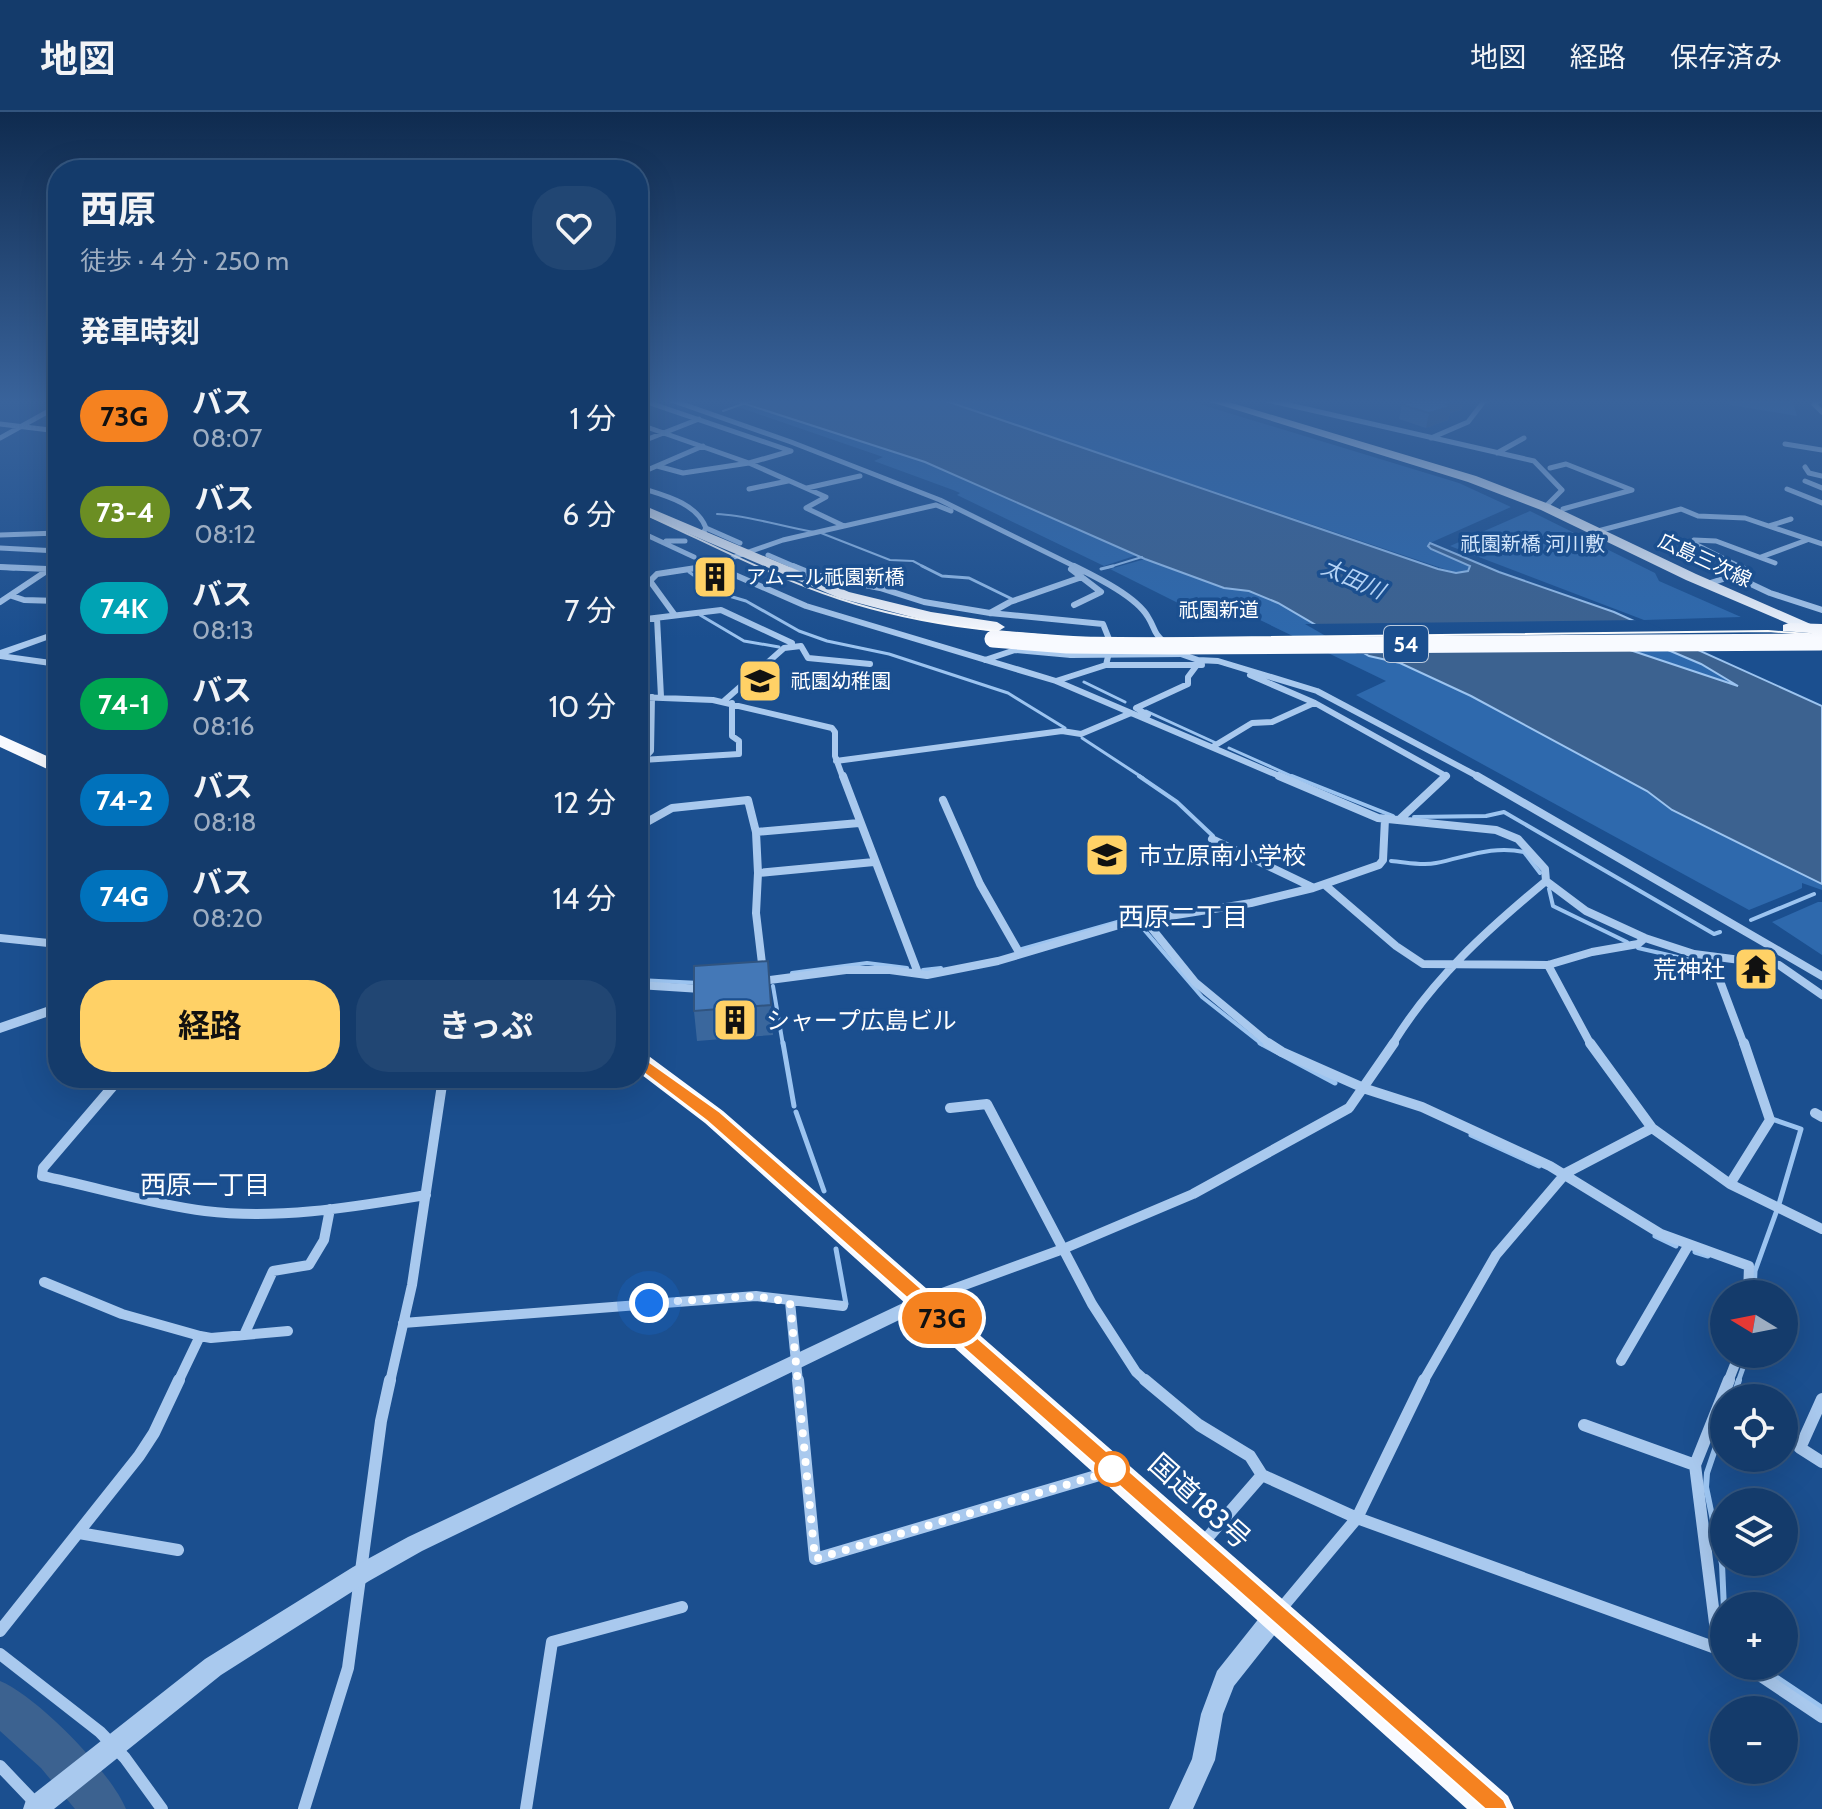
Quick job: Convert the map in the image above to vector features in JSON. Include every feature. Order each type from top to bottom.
[{"type":"highway","name":"祇園新道","points":[[648,511],[704,532],[844,595],[931,617],[993,626],[1067,645],[1313,645],[1349,649],[1770,645],[1820,635]]},
{"type":"highway","name":"祇園新道","points":[[648,525],[784,592],[878,617],[1080,633],[1780,624],[1820,635]]},
{"type":"highway","points":[[0,740],[48,763]]},
{"type":"highway","name":"国道183号","points":[[648,1068],[714,1117],[1495,1809]]},
{"type":"main road","name":"広島三次線","points":[[1473,479],[1563,509],[1602,530]]},
{"type":"main road","name":"広島三次線","points":[[1480,479],[1548,505],[1820,635]]},
{"type":"main road","name":"広島三次線","points":[[1712,582],[1780,624]]},
{"type":"street","points":[[784,479],[826,497],[806,508],[844,526]]},
{"type":"street","points":[[807,489],[847,479]]},
{"type":"street","points":[[884,479],[940,500],[1111,584],[1148,616],[1152,631],[1175,652],[1198,660],[1231,664],[1317,691],[1492,784],[1822,976]]},
{"type":"street","points":[[1548,505],[1562,490],[1553,479]]},
{"type":"street","points":[[1563,509],[1632,490],[1605,479]]},
{"type":"street","points":[[749,489],[788,481]]},
{"type":"street","points":[[1805,481],[1822,488]]},
{"type":"street","points":[[1787,489],[1822,503]]},
{"type":"street","points":[[648,491],[701,515],[704,532]]},
{"type":"street","points":[[674,614],[651,583],[650,579],[657,574],[727,566],[741,548],[936,505],[1057,561],[1101,592],[1074,605]]},
{"type":"street","points":[[1602,530],[1681,509],[1698,516],[1745,518],[1822,544]]},
{"type":"street","points":[[1768,526],[1791,519]]},
{"type":"street","points":[[0,535],[48,533]]},
{"type":"street","points":[[648,535],[694,557]]},
{"type":"street","points":[[1712,582],[1749,571],[1695,544],[1694,540],[1716,541],[1775,563]]},
{"type":"street","points":[[1760,557],[1807,540]]},
{"type":"street","points":[[661,541],[685,541]]},
{"type":"street","points":[[0,548],[48,550]]},
{"type":"street","points":[[768,555],[815,575],[924,602],[993,626],[1103,624],[1108,629],[1112,654],[1106,665]]},
{"type":"street","points":[[0,567],[48,569]]},
{"type":"street","points":[[0,602],[48,570]]},
{"type":"street","points":[[1733,576],[1770,593],[1822,610]]},
{"type":"street","points":[[993,626],[1010,602],[1082,577]]},
{"type":"street","points":[[844,595],[858,584]]},
{"type":"street","points":[[784,592],[1056,681],[1214,746],[1332,801],[1385,819],[1496,830],[1518,839],[1545,869],[1546,881],[1586,911],[1645,938],[1711,957],[1779,965],[1822,995]]},
{"type":"street","points":[[12,596],[48,600]]},
{"type":"street","points":[[648,619],[721,610],[792,643],[791,647]]},
{"type":"street","points":[[657,618],[661,697]]},
{"type":"street","points":[[0,655],[48,637]]},
{"type":"street","points":[[985,660],[996,651],[1009,650],[1071,655],[1184,654],[1278,645]]},
{"type":"street","points":[[728,702],[784,648],[801,646],[808,658],[870,664]]},
{"type":"street","points":[[0,655],[48,662]]},
{"type":"street","points":[[1056,681],[1106,665],[1197,665],[1234,669],[1315,703],[1446,776],[1399,820]]},
{"type":"street","points":[[1155,723],[1158,721],[1136,708],[1188,684],[1188,677],[1197,665]]},
{"type":"street","points":[[648,697],[728,702],[832,728],[836,761],[918,973]]},
{"type":"street","points":[[648,754],[651,751],[652,697]]},
{"type":"street","points":[[648,762],[739,754],[739,741],[732,736],[728,702]]},
{"type":"street","points":[[1214,746],[1252,723],[1272,722],[1315,703]]},
{"type":"street","points":[[836,761],[1062,731],[1081,734],[1131,713]]},
{"type":"street","points":[[648,821],[672,808],[748,800],[756,832],[756,913],[764,981]]},
{"type":"street","points":[[943,800],[980,884],[1020,954]]},
{"type":"street","points":[[749,983],[846,970],[927,975],[1145,920],[1251,903],[1325,885],[1379,865],[1383,860],[1385,819]]},
{"type":"street","points":[[756,832],[859,823]]},
{"type":"street","points":[[1212,839],[1313,888]]},
{"type":"street","points":[[758,873],[874,862]]},
{"type":"street","points":[[0,1766],[42,1805],[213,1667],[361,1574],[415,1544],[922,1301],[1063,1249],[1193,1194],[1349,1108],[1366,1089],[1417,1006],[1454,962],[1468,946],[1546,881]]},
{"type":"street","points":[[1325,885],[1396,946],[1423,964],[1548,965],[1592,952],[1638,944],[1645,938]]},
{"type":"street","points":[[1145,920],[1195,982],[1282,1052],[1366,1089],[1422,1107],[1566,1173],[1661,1234],[1749,1266],[1748,1280]]},
{"type":"street","points":[[0,938],[48,943]]},
{"type":"street","points":[[1711,957],[1732,1000],[1751,1069],[1770,1120],[1730,1184]]},
{"type":"street","points":[[1548,965],[1594,1050],[1652,1128],[1730,1184],[1822,1229]]},
{"type":"street","points":[[648,986],[706,989]]},
{"type":"street","points":[[0,1028],[48,1011]]},
{"type":"street","points":[[112,1088],[43,1168],[42,1176],[207,1212],[270,1214],[426,1195]]},
{"type":"street","points":[[304,1809],[348,1668],[381,1421],[403,1323],[442,1088]]},
{"type":"street","points":[[950,1108],[987,1104],[1063,1249],[1136,1372],[1199,1425],[1250,1456],[1262,1475],[1357,1518],[1710,1645]]},
{"type":"street","points":[[1181,1809],[1203,1760],[1212,1714],[1225,1679],[1357,1518],[1430,1367],[1496,1255],[1566,1173],[1652,1128]]},
{"type":"street","points":[[244,1335],[273,1271],[309,1265],[324,1240],[330,1209]]},
{"type":"street","points":[[1621,1361],[1688,1246]]},
{"type":"street","points":[[44,1282],[122,1314],[200,1336],[288,1331]]},
{"type":"street","points":[[403,1323],[756,1296],[843,1306]]},
{"type":"street","points":[[790,1302],[815,1559],[1096,1476],[1109,1466]]},
{"type":"street","points":[[0,1631],[154,1433],[200,1336]]},
{"type":"street","points":[[1713,1592],[1695,1465],[1733,1368]]},
{"type":"street","points":[[1822,1399],[1800,1448],[1822,1462]]},
{"type":"street","points":[[1584,1425],[1695,1465]]},
{"type":"street","points":[[1200,1546],[1262,1475]]},
{"type":"street","points":[[79,1533],[178,1550]]},
{"type":"street","points":[[526,1809],[552,1642],[682,1607]]},
{"type":"street","points":[[0,1654],[100,1732],[108,1751],[125,1758],[162,1809]]},
{"type":"street","points":[[1767,1680],[1822,1717]]},
{"type":"green space","points":[[923,479],[964,479],[1137,555],[1104,566],[957,495],[960,493]]},
{"type":"green space","points":[[1178,479],[1446,479],[1459,483],[1511,507],[1430,543],[1431,549],[1470,566],[1469,571],[1456,573]]},
{"type":"green space","name":"祇園新橋 河川敷","points":[[1530,511],[1655,573],[1659,581],[1741,617],[1644,620],[1450,546]]},
{"type":"green space","points":[[1145,559],[1224,588],[1249,591],[1278,603],[1369,656],[1400,663],[1471,696],[1647,791],[1672,811],[1822,884],[1822,890],[1802,883],[1802,888],[1749,910],[1356,695],[1386,681],[1233,607],[1206,617],[1110,569]]},
{"type":"green space","points":[[1661,647],[1701,664],[1740,687],[1624,648]]},
{"type":"green space","points":[[1822,902],[1822,955],[1772,922]]},
{"type":"water","name":"太田川","points":[[964,479],[1175,479],[1438,569],[1456,573],[1468,571],[1470,566],[1431,549],[1428,546],[1430,543],[1499,572],[1614,612],[1822,706],[1822,884],[1672,810],[1647,791],[1471,696],[1400,663],[1369,656],[1278,603],[1249,591],[1224,588],[1145,559]],"holes":[[[1661,647],[1701,664],[1738,686],[1624,648]]]},
{"type":"pier","points":[[1642,620],[1710,650],[1357,654],[1305,624]]},
{"type":"building","points":[[768,961],[771,1005],[694,1011],[694,966]]},
{"type":"waterway","points":[[717,514],[814,532]]},
{"type":"waterway","points":[[821,533],[890,560],[913,561],[926,568]]},
{"type":"waterway","points":[[1110,567],[1142,557]]},
{"type":"waterway","points":[[922,566],[926,568]]},
{"type":"waterway","points":[[1101,569],[1110,567]]},
{"type":"waterway","points":[[1106,568],[1110,567]]},
{"type":"waterway","points":[[926,568],[942,576],[969,578],[1012,599]]},
{"type":"waterway","points":[[689,572],[719,593],[746,601],[799,631],[827,641],[889,654],[1008,693],[1065,728]]},
{"type":"waterway","points":[[700,615],[744,641],[779,647]]},
{"type":"waterway","points":[[1084,682],[1125,702]]},
{"type":"waterway","points":[[1146,711],[1216,743]]},
{"type":"waterway","points":[[1082,738],[1143,778]]},
{"type":"waterway","points":[[1229,748],[1296,778]]},
{"type":"waterway","points":[[1139,776],[1177,802],[1213,836]]},
{"type":"waterway","points":[[1292,776],[1393,816]]},
{"type":"waterway","points":[[1414,817],[1486,816],[1504,812],[1714,934],[1720,932]]},
{"type":"waterway","points":[[1391,861],[1430,864],[1490,851],[1512,850],[1524,852],[1540,873]]},
{"type":"waterway","points":[[1549,889],[1553,906],[1627,942]]},
{"type":"waterway","points":[[1751,920],[1814,894]]},
{"type":"waterway","points":[[1022,949],[1128,919]]},
{"type":"waterway","points":[[1140,925],[1202,997],[1261,1044]]},
{"type":"waterway","points":[[1638,948],[1708,964],[1714,976]]},
{"type":"waterway","points":[[792,973],[867,963],[907,968]]},
{"type":"waterway","points":[[923,970],[941,968]]},
{"type":"waterway","points":[[648,980],[700,983]]},
{"type":"waterway","points":[[773,986],[783,1045]]},
{"type":"waterway","points":[[783,1043],[794,1106]]},
{"type":"waterway","points":[[1261,1044],[1335,1083]]},
{"type":"waterway","points":[[796,1112],[824,1191]]},
{"type":"waterway","points":[[1772,1119],[1801,1129],[1779,1204]]},
{"type":"waterway","points":[[1471,1135],[1539,1166]]},
{"type":"waterway","points":[[1755,1280],[1777,1210]]},
{"type":"waterway","points":[[1655,1236],[1676,1246]]},
{"type":"waterway","points":[[836,1249],[846,1304]]},
{"type":"waterway","points":[[1695,1252],[1708,1256]]},
{"type":"waterway","points":[[1738,1382],[1743,1368]]},
{"type":"waterway","points":[[1738,1384],[1739,1380]]},
{"type":"waterway","points":[[1710,1464],[1706,1487],[1722,1564],[1723,1592]]},
{"type":"waterway","points":[[1780,1680],[1822,1708]]},
{"type":"waterway","points":[[0,1702],[56,1753],[104,1809]]},
{"type":"tram line","points":[[648,516],[763,569],[840,599],[907,617],[1009,632],[1112,639],[1768,631],[1822,635]]},
{"type":"bus line","name":"73G","points":[[648,1067],[714,1117],[1495,1809]]},
{"type":"place","name":"アムール祇園新橋","points":[[715,577]]},
{"type":"place","name":"祇園幼稚園","points":[[760,681]]},
{"type":"place","name":"市立原南小学校","points":[[1107,855]]},
{"type":"place","name":"荒神社","points":[[1756,969]]},
{"type":"place","name":"シャープ広島ビル","points":[[735,1020]]},
{"type":"district","name":"西原二丁目","points":[[1183,917]]},
{"type":"district","name":"西原一丁目","points":[[205,1185]]},
{"type":"route","points":[[649,1303],[756,1296],[790,1302],[815,1559],[1096,1476],[1109,1466],[1112,1469]]}]
